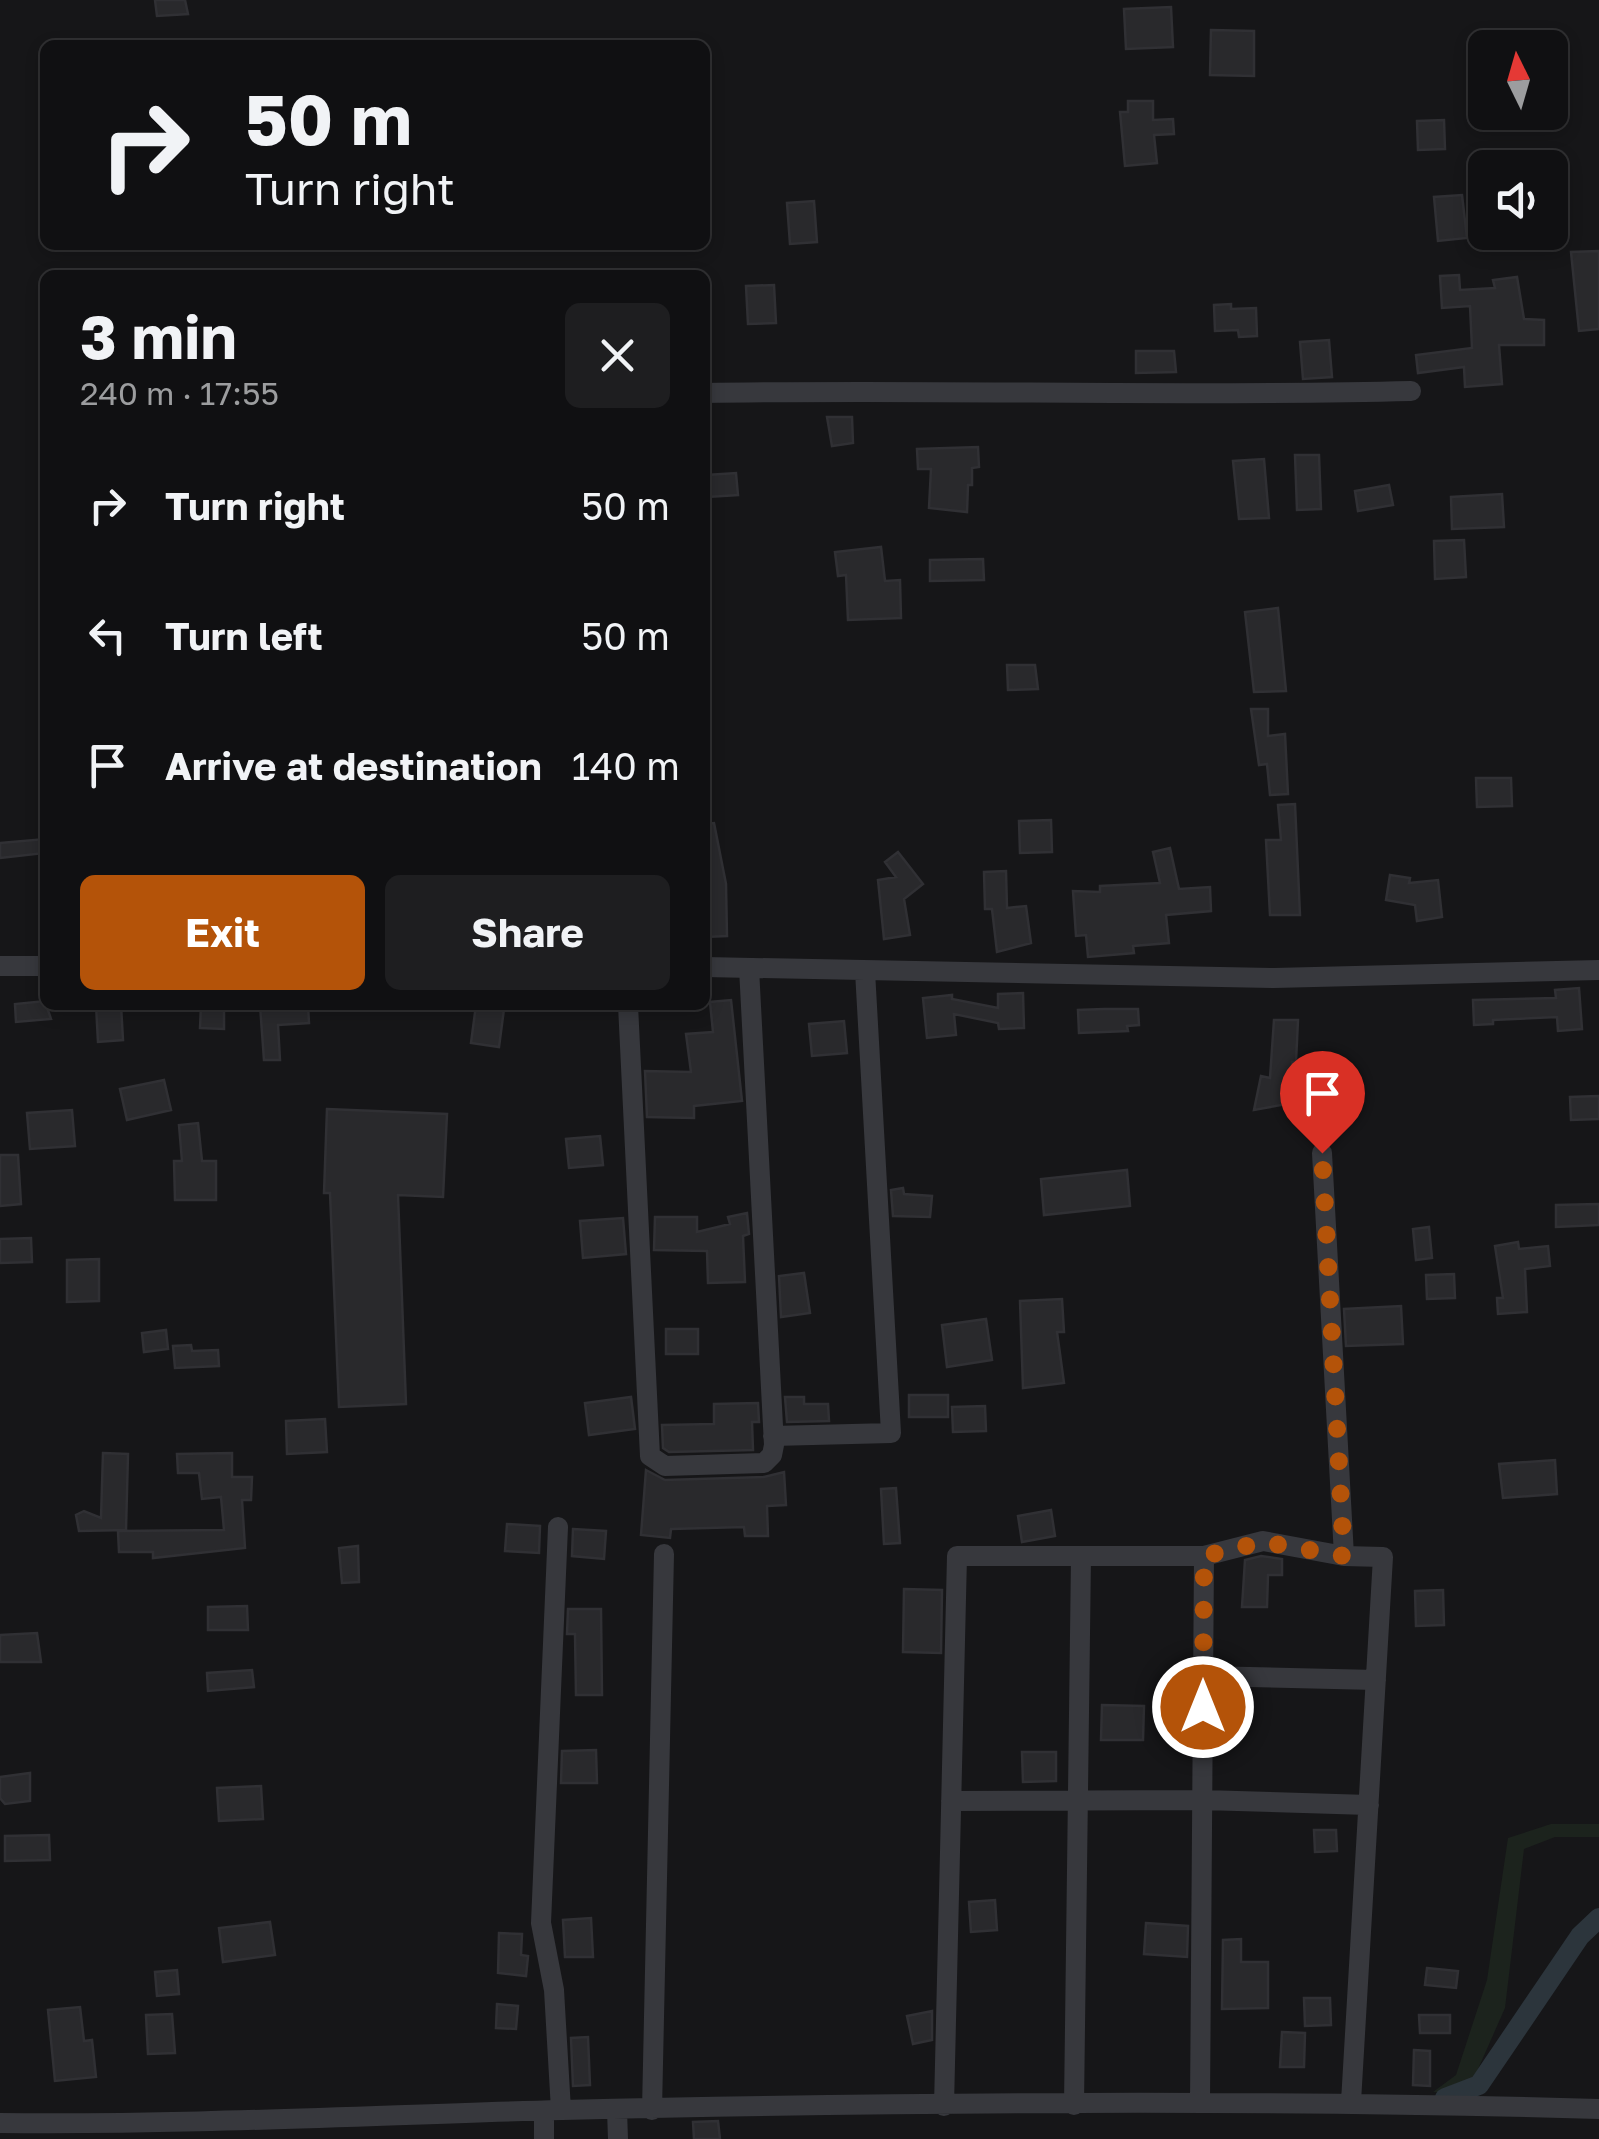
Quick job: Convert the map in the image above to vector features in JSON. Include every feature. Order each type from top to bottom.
[{"type":"street","points":[[710,393],[1410,391]]},
{"type":"street","points":[[0,966],[40,966]]},
{"type":"street","points":[[710,967],[1274,978],[1599,970]]},
{"type":"street","points":[[628,1010],[650,1456],[666,1466],[764,1463],[772,1455],[773,1436],[749,968]]},
{"type":"street","points":[[773,1436],[891,1434],[865,972]]},
{"type":"street","points":[[1322,1153],[1344,1556]]},
{"type":"street","points":[[544,2139],[553,2111],[554,1990],[541,1922],[558,1527]]},
{"type":"street","points":[[944,2106],[958,1556],[1204,1556],[1263,1542],[1344,1556],[1383,1557],[1351,2102]]},
{"type":"street","points":[[652,2110],[664,1554]]},
{"type":"street","points":[[1074,2105],[1081,1556]]},
{"type":"street","points":[[1200,2104],[1204,1556]]},
{"type":"street","points":[[1203,1676],[1376,1680]]},
{"type":"street","points":[[952,1802],[1203,1800],[1368,1805]]},
{"type":"street","points":[[0,2124],[125,2132],[245,2130],[373,2117],[553,2111],[1351,2102],[1599,2109]]},
{"type":"street","points":[[617,2110],[618,2139]]},
{"type":"street","points":[[373,2117],[373,2139]]},
{"type":"shaded area","points":[[1551,1824],[1599,1824],[1599,1837],[1555,1837],[1524,1849],[1505,2008],[1467,2094],[1433,2092],[1456,2075],[1487,1980],[1508,1838]]},
{"type":"building","points":[[155,0],[185,0],[188,14],[157,16]]},
{"type":"building","points":[[1171,7],[1173,47],[1126,49],[1124,9]]},
{"type":"building","points":[[1211,30],[1254,31],[1254,76],[1210,75]]},
{"type":"building","points":[[1128,101],[1153,101],[1153,120],[1173,119],[1174,134],[1154,135],[1157,163],[1125,166],[1120,112],[1128,112]]},
{"type":"building","points":[[1444,120],[1445,149],[1418,150],[1417,121]]},
{"type":"building","points":[[1462,195],[1467,238],[1438,241],[1434,197]]},
{"type":"building","points":[[814,201],[817,242],[790,244],[787,203]]},
{"type":"building","points":[[1599,251],[1599,329],[1579,331],[1571,252]]},
{"type":"building","points":[[1459,275],[1460,290],[1495,288],[1493,280],[1517,277],[1524,319],[1544,320],[1544,345],[1499,345],[1502,384],[1465,387],[1464,367],[1418,373],[1416,355],[1472,348],[1470,306],[1442,308],[1440,276]]},
{"type":"building","points":[[774,285],[776,323],[748,324],[746,286]]},
{"type":"building","points":[[1231,304],[1231,309],[1256,308],[1257,336],[1239,337],[1238,330],[1215,331],[1214,305]]},
{"type":"building","points":[[1329,340],[1332,377],[1303,379],[1300,342]]},
{"type":"building","points":[[1136,351],[1174,351],[1176,372],[1136,373]]},
{"type":"building","points":[[827,417],[852,417],[853,443],[832,446]]},
{"type":"building","points":[[978,447],[979,467],[972,468],[967,512],[929,508],[931,469],[918,469],[917,449]]},
{"type":"building","points":[[1295,455],[1319,455],[1321,509],[1297,510]]},
{"type":"building","points":[[1264,459],[1269,518],[1239,519],[1233,461]]},
{"type":"building","points":[[736,473],[738,495],[710,497],[710,475]]},
{"type":"building","points":[[1389,485],[1393,505],[1358,511],[1355,491]]},
{"type":"building","points":[[1502,494],[1504,527],[1452,529],[1451,497]]},
{"type":"building","points":[[1464,540],[1466,577],[1435,579],[1434,541]]},
{"type":"building","points":[[881,547],[885,581],[900,580],[901,618],[848,620],[846,575],[838,576],[835,552]]},
{"type":"building","points":[[983,559],[984,580],[930,581],[930,560]]},
{"type":"building","points":[[1278,608],[1286,691],[1254,692],[1245,612]]},
{"type":"building","points":[[1007,665],[1035,665],[1038,689],[1008,690]]},
{"type":"building","points":[[1251,709],[1268,709],[1268,736],[1285,734],[1288,794],[1270,795],[1267,764],[1259,765]]},
{"type":"building","points":[[1476,778],[1511,778],[1512,806],[1477,807]]},
{"type":"building","points":[[1295,804],[1300,915],[1270,915],[1266,840],[1281,840],[1278,805]]},
{"type":"building","points":[[1051,820],[1052,852],[1020,853],[1019,821]]},
{"type":"building","points":[[710,823],[714,823],[726,884],[727,936],[710,937]]},
{"type":"building","points":[[40,839],[40,854],[0,858],[0,843]]},
{"type":"building","points":[[1170,848],[1179,889],[1210,887],[1211,911],[1166,915],[1169,943],[1133,946],[1134,953],[1088,957],[1086,935],[1076,936],[1073,891],[1100,892],[1100,886],[1160,883],[1153,852]]},
{"type":"building","points":[[898,852],[923,884],[904,899],[910,935],[884,939],[878,880],[896,877],[885,862]]},
{"type":"building","points":[[1006,871],[1007,908],[1026,906],[1031,943],[997,952],[992,909],[985,909],[984,872]]},
{"type":"building","points":[[1390,875],[1410,878],[1409,883],[1438,880],[1442,917],[1417,921],[1415,905],[1386,900]]},
{"type":"building","points":[[1579,988],[1582,1029],[1558,1031],[1557,1017],[1493,1020],[1493,1024],[1474,1025],[1473,1000],[1556,998],[1555,990]]},
{"type":"building","points":[[1023,993],[1024,1028],[999,1029],[998,1023],[954,1014],[956,1035],[927,1038],[923,998],[952,995],[952,999],[998,1008],[998,994]]},
{"type":"building","points":[[731,1000],[742,1101],[694,1106],[694,1118],[647,1117],[645,1071],[691,1072],[686,1034],[713,1032],[710,1002]]},
{"type":"building","points":[[40,1002],[40,1010],[48,1010],[51,1019],[16,1022],[15,1004]]},
{"type":"building","points":[[1138,1009],[1139,1025],[1127,1026],[1128,1031],[1079,1033],[1078,1010]]},
{"type":"building","points":[[96,1010],[121,1010],[123,1040],[98,1042]]},
{"type":"building","points":[[201,1010],[224,1010],[224,1029],[200,1028]]},
{"type":"building","points":[[260,1010],[308,1010],[309,1023],[278,1025],[280,1060],[264,1060]]},
{"type":"building","points":[[475,1010],[504,1010],[499,1047],[471,1043]]},
{"type":"building","points":[[1274,1020],[1298,1020],[1296,1062],[1292,1062],[1298,1102],[1254,1110],[1261,1076],[1270,1078]]},
{"type":"building","points":[[844,1021],[847,1053],[812,1056],[809,1024]]},
{"type":"building","points":[[164,1080],[171,1110],[127,1120],[120,1089]]},
{"type":"building","points":[[1599,1096],[1599,1119],[1571,1120],[1570,1097]]},
{"type":"building","points":[[327,1109],[447,1114],[443,1197],[398,1195],[406,1404],[339,1407],[330,1193],[324,1193]]},
{"type":"building","points":[[72,1110],[75,1146],[30,1149],[27,1113]]},
{"type":"building","points":[[198,1123],[202,1161],[216,1161],[216,1200],[175,1200],[174,1161],[182,1161],[179,1125]]},
{"type":"building","points":[[600,1136],[603,1165],[569,1168],[566,1139]]},
{"type":"building","points":[[0,1155],[18,1155],[21,1204],[0,1206]]},
{"type":"building","points":[[1127,1170],[1130,1206],[1044,1215],[1041,1179]]},
{"type":"building","points":[[903,1188],[904,1194],[932,1196],[930,1217],[893,1216],[891,1190]]},
{"type":"building","points":[[1599,1204],[1599,1225],[1556,1227],[1556,1205]]},
{"type":"building","points":[[747,1213],[749,1234],[743,1236],[745,1282],[708,1283],[707,1251],[654,1250],[655,1217],[697,1217],[697,1232],[730,1224],[728,1217]]},
{"type":"building","points":[[623,1218],[626,1254],[583,1258],[580,1221]]},
{"type":"building","points":[[1429,1227],[1432,1258],[1416,1260],[1413,1229]]},
{"type":"building","points":[[31,1238],[32,1262],[0,1263],[0,1239]]},
{"type":"building","points":[[1518,1242],[1519,1249],[1548,1246],[1550,1266],[1525,1269],[1527,1312],[1498,1314],[1497,1298],[1503,1298],[1495,1246]]},
{"type":"building","points":[[99,1259],[99,1301],[67,1302],[67,1260]]},
{"type":"building","points":[[804,1273],[810,1313],[781,1317],[779,1276]]},
{"type":"building","points":[[1454,1274],[1455,1298],[1427,1299],[1426,1275]]},
{"type":"building","points":[[1062,1299],[1064,1332],[1057,1332],[1064,1383],[1023,1388],[1020,1301]]},
{"type":"building","points":[[1401,1306],[1403,1344],[1346,1346],[1344,1309]]},
{"type":"building","points":[[986,1319],[992,1360],[947,1367],[942,1325]]},
{"type":"building","points":[[666,1329],[698,1329],[698,1354],[666,1354]]},
{"type":"building","points":[[166,1330],[168,1349],[144,1352],[142,1333]]},
{"type":"building","points":[[191,1345],[192,1351],[218,1350],[219,1366],[175,1368],[173,1346]]},
{"type":"building","points":[[909,1395],[948,1395],[948,1417],[909,1417]]},
{"type":"building","points":[[631,1397],[635,1429],[589,1435],[585,1403]]},
{"type":"building","points":[[785,1397],[804,1397],[804,1404],[828,1404],[829,1421],[787,1422]]},
{"type":"building","points":[[758,1403],[759,1422],[752,1422],[753,1450],[669,1452],[663,1448],[662,1425],[714,1424],[714,1404]]},
{"type":"building","points":[[985,1406],[986,1431],[953,1432],[952,1407]]},
{"type":"building","points":[[325,1419],[327,1452],[287,1454],[286,1421]]},
{"type":"building","points":[[103,1453],[128,1454],[126,1530],[79,1531],[76,1515],[84,1511],[101,1518]]},
{"type":"building","points":[[232,1453],[232,1477],[252,1477],[251,1500],[242,1500],[245,1548],[153,1558],[153,1552],[119,1552],[118,1531],[224,1530],[221,1497],[202,1499],[199,1473],[178,1473],[177,1454]]},
{"type":"building","points":[[1555,1460],[1557,1494],[1503,1498],[1499,1464]]},
{"type":"building","points":[[646,1470],[665,1480],[764,1477],[784,1472],[786,1505],[767,1506],[768,1536],[745,1536],[744,1527],[671,1529],[670,1538],[641,1535]]},
{"type":"building","points":[[896,1488],[900,1543],[884,1544],[881,1489]]},
{"type":"building","points":[[1051,1510],[1055,1536],[1022,1542],[1018,1516]]},
{"type":"building","points":[[507,1524],[540,1526],[539,1553],[505,1551]]},
{"type":"building","points":[[573,1529],[606,1531],[604,1559],[572,1556]]},
{"type":"building","points":[[358,1546],[359,1582],[342,1583],[339,1548]]},
{"type":"building","points":[[1261,1556],[1282,1559],[1282,1575],[1268,1575],[1267,1607],[1242,1607],[1245,1560]]},
{"type":"building","points":[[904,1589],[942,1590],[941,1653],[903,1652]]},
{"type":"building","points":[[1443,1590],[1444,1625],[1416,1626],[1415,1591]]},
{"type":"building","points":[[247,1606],[248,1630],[208,1630],[208,1607]]},
{"type":"building","points":[[568,1609],[601,1609],[602,1695],[576,1695],[575,1634],[567,1634]]},
{"type":"building","points":[[37,1633],[41,1662],[0,1662],[0,1635]]},
{"type":"building","points":[[252,1670],[254,1687],[208,1691],[207,1673]]},
{"type":"building","points":[[1102,1705],[1144,1706],[1143,1740],[1101,1740]]},
{"type":"building","points":[[596,1750],[597,1783],[561,1783],[562,1751]]},
{"type":"building","points":[[1022,1752],[1056,1752],[1056,1781],[1023,1782]]},
{"type":"building","points":[[30,1773],[30,1801],[5,1804],[0,1798],[0,1777]]},
{"type":"building","points":[[261,1786],[263,1819],[219,1821],[217,1788]]},
{"type":"building","points":[[1314,1830],[1336,1830],[1337,1851],[1315,1852]]},
{"type":"building","points":[[49,1835],[50,1860],[5,1861],[5,1836]]},
{"type":"building","points":[[995,1900],[997,1930],[971,1932],[969,1902]]},
{"type":"building","points":[[591,1918],[593,1957],[565,1957],[563,1920]]},
{"type":"building","points":[[270,1922],[275,1955],[223,1962],[219,1928]]},
{"type":"building","points":[[1146,1923],[1188,1926],[1187,1957],[1144,1954]]},
{"type":"building","points":[[499,1933],[522,1934],[521,1955],[528,1956],[526,1976],[498,1973]]},
{"type":"building","points":[[1241,1939],[1241,1962],[1268,1962],[1268,2008],[1222,2009],[1223,1940]]},
{"type":"building","points":[[1427,1968],[1458,1971],[1456,1988],[1425,1985]]},
{"type":"building","points":[[177,1970],[179,1994],[157,1996],[155,1972]]},
{"type":"building","points":[[1304,1998],[1330,1998],[1331,2025],[1305,2026]]},
{"type":"building","points":[[497,2004],[518,2006],[516,2029],[496,2028]]},
{"type":"building","points":[[80,2007],[84,2041],[92,2040],[96,2077],[55,2081],[48,2010]]},
{"type":"building","points":[[932,2011],[932,2040],[913,2044],[907,2016]]},
{"type":"building","points":[[172,2014],[175,2053],[148,2054],[146,2015]]},
{"type":"building","points":[[1419,2015],[1450,2015],[1450,2033],[1420,2033]]},
{"type":"building","points":[[1282,2032],[1305,2033],[1304,2067],[1280,2067]]},
{"type":"building","points":[[588,2037],[590,2085],[573,2086],[571,2038]]},
{"type":"building","points":[[1414,2050],[1430,2051],[1430,2086],[1413,2085]]},
{"type":"building","points":[[718,2121],[720,2139],[694,2139],[693,2122]]},
{"type":"waterway","points":[[1445,2098],[1479,2085],[1580,1936],[1599,1918]]},
{"type":"route","points":[[1203,1707],[1204,1556],[1263,1542],[1344,1556],[1322,1153]]}]
